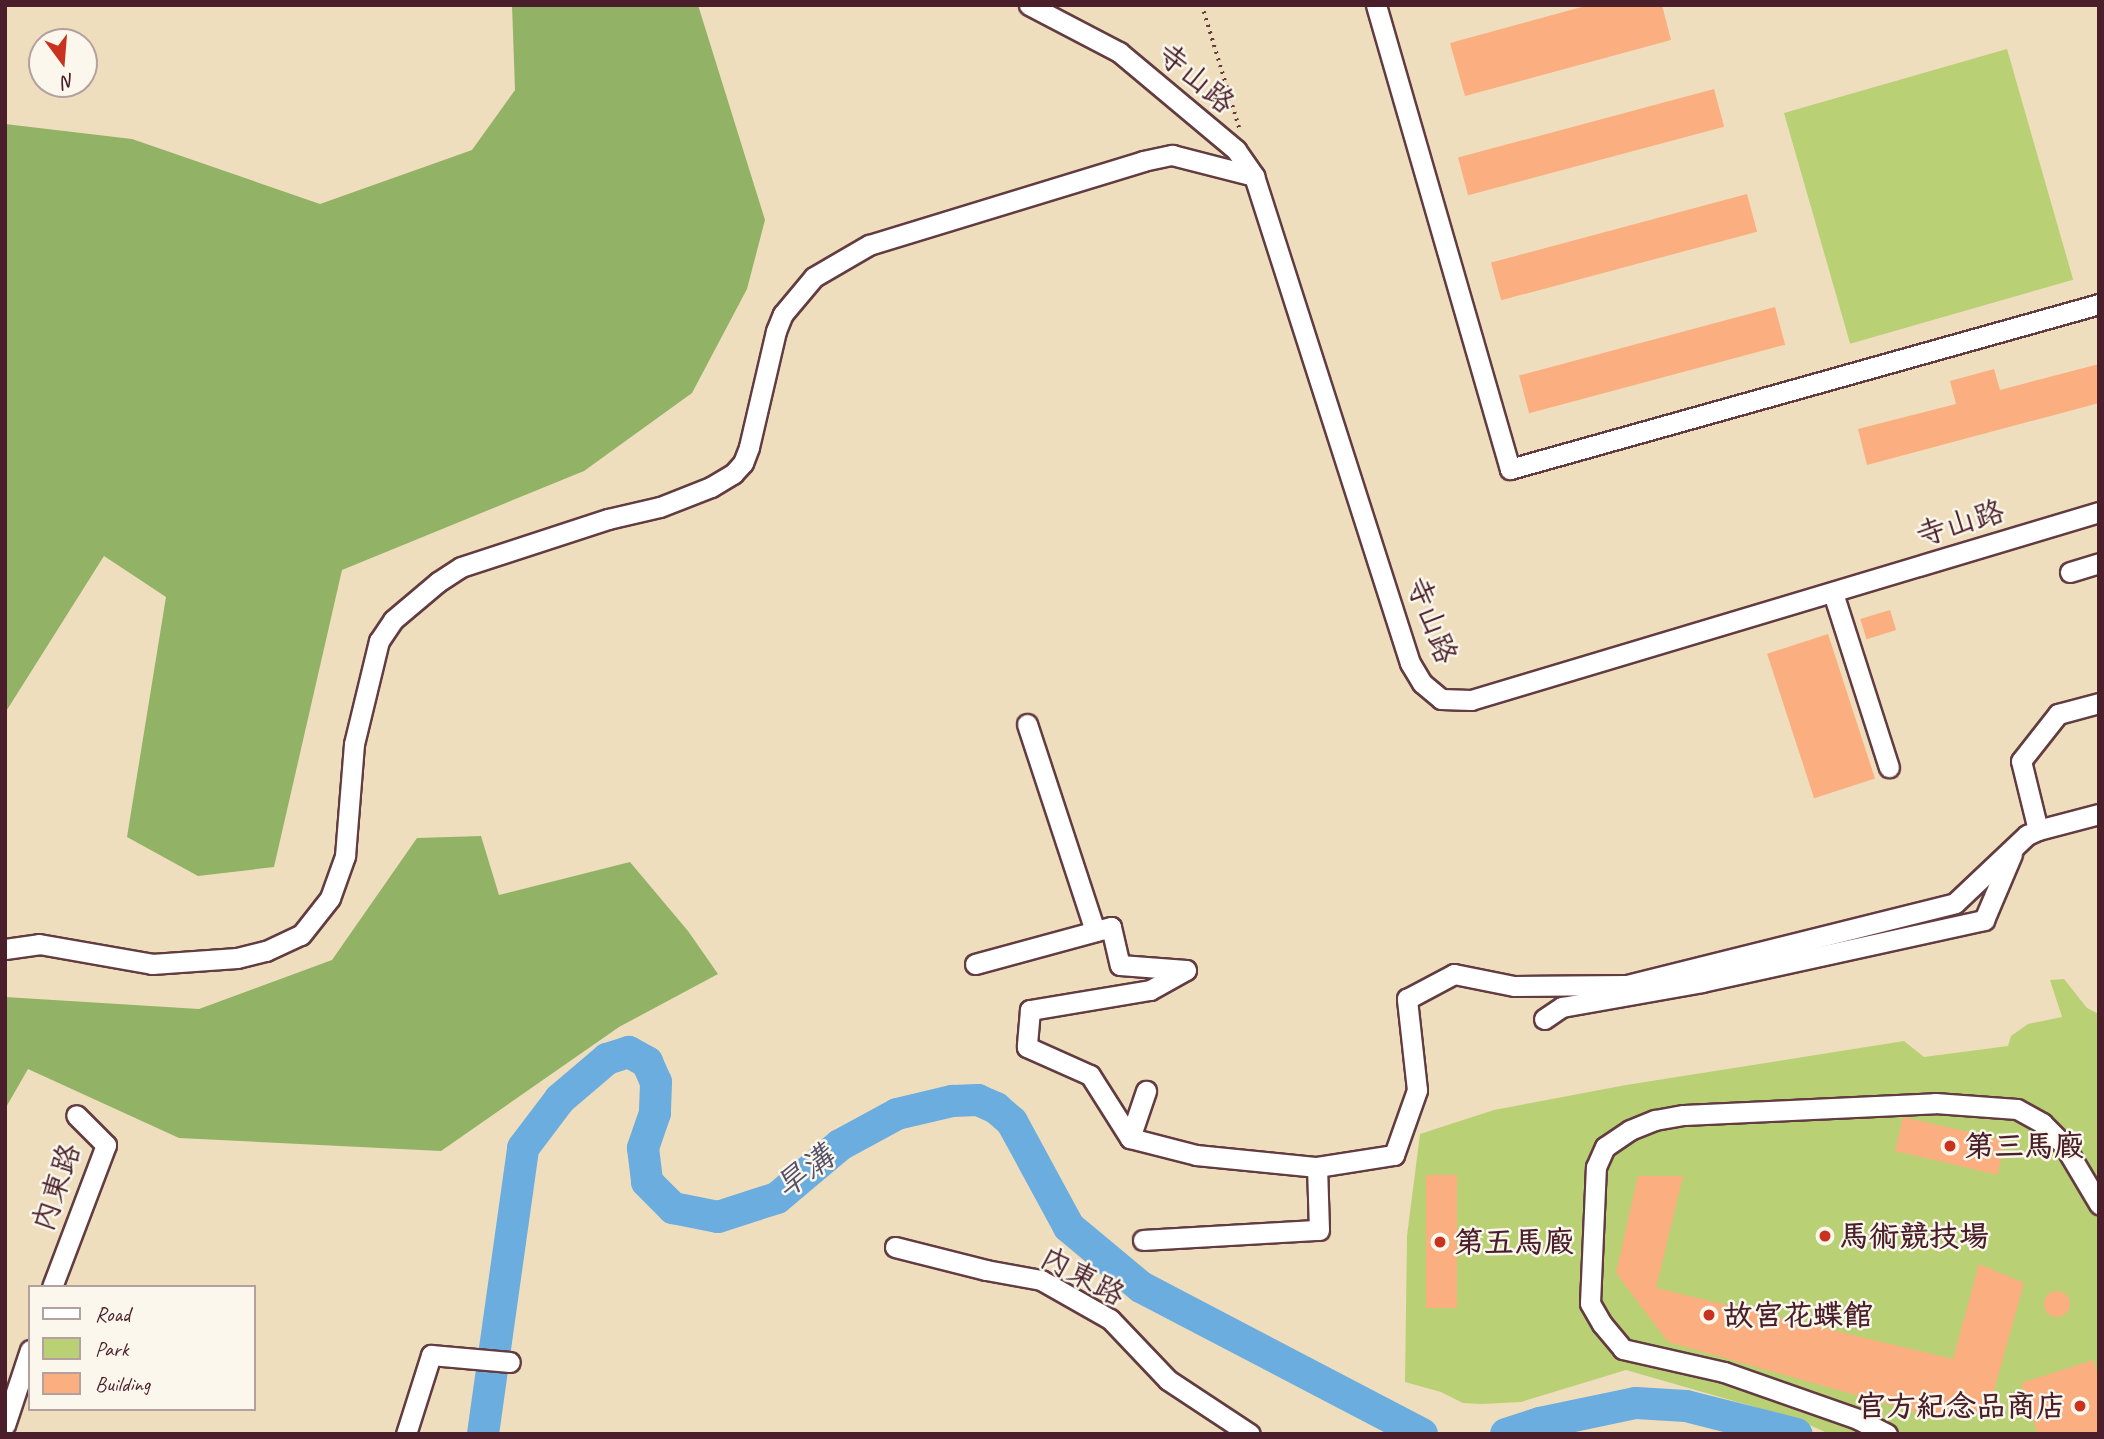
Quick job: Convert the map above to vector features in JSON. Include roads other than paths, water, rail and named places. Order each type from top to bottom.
[{"type":"street","name":"寺山路","points":[[1029,5],[1119,52],[1236,150],[1254,176],[1410,663],[1422,683],[1441,699],[1472,700],[2099,512]]},
{"type":"street","points":[[1376,5],[1510,469],[2099,304]]},
{"type":"street","points":[[5,949],[39,944],[152,964],[237,958],[266,951],[301,935],[330,898],[345,856],[354,744],[379,641],[393,620],[438,582],[461,567],[608,519],[660,507],[711,487],[733,474],[743,463],[749,447],[776,331],[783,314],[814,277],[869,245],[1143,161],[1172,155],[1254,176]]},
{"type":"street","points":[[2070,572],[2099,563]]},
{"type":"street","points":[[1833,593],[1889,767]]},
{"type":"street","points":[[2038,830],[2021,761],[2059,714],[2099,703]]},
{"type":"street","points":[[1027,723],[1095,931]]},
{"type":"street","points":[[975,964],[1111,927],[1120,965],[1186,970],[1150,990],[1030,1010],[1027,1048],[1090,1075],[1130,1138],[1196,1154],[1317,1167],[1394,1155],[1417,1090],[1407,999],[1454,974],[1514,985],[1627,985],[1955,903],[2015,846],[2038,830],[2099,814]]},
{"type":"street","points":[[1544,1019],[1562,1007],[1702,982],[1984,920],[2015,846]]},
{"type":"street","points":[[1130,1138],[1146,1091]]},
{"type":"street","points":[[1887,1434],[1858,1419],[1724,1372],[1623,1349],[1602,1324],[1590,1303],[1597,1167],[1605,1147],[1630,1130],[1655,1119],[1684,1115],[1935,1103],[2017,1109],[2042,1123],[2064,1145],[2099,1204]]},
{"type":"street","name":"內東路","points":[[53,1285],[106,1145],[76,1115]]},
{"type":"street","points":[[1143,1240],[1320,1230],[1317,1167]]},
{"type":"street","name":"內東路","points":[[895,1247],[986,1270],[1041,1280],[1110,1319],[1168,1380],[1250,1434]]},
{"type":"street","points":[[406,1434],[430,1355],[510,1362]]},
{"type":"street","points":[[5,1425],[28,1356]]},
{"type":"waterway","name":"旱溝","points":[[483,1434],[523,1148],[560,1099],[607,1059],[629,1052],[647,1062],[656,1082],[655,1113],[643,1148],[647,1182],[673,1208],[718,1217],[777,1198],[840,1145],[897,1114],[952,1101],[978,1100],[996,1108],[1012,1122],[1069,1227],[1141,1287],[1422,1434]]},
{"type":"waterway","name":"旱溝","points":[[1506,1434],[1540,1423],[1636,1403],[1686,1406],[1797,1434]]},
{"type":"place","name":"第三馬廄","points":[[1950,1146]]},
{"type":"place","name":"馬術競技場","points":[[1825,1236]]},
{"type":"place","name":"第五馬廄","points":[[1440,1242]]},
{"type":"place","name":"故宮花蝶館","points":[[1709,1315]]},
{"type":"place","name":"官方紀念品商店","points":[[2080,1406]]}]
